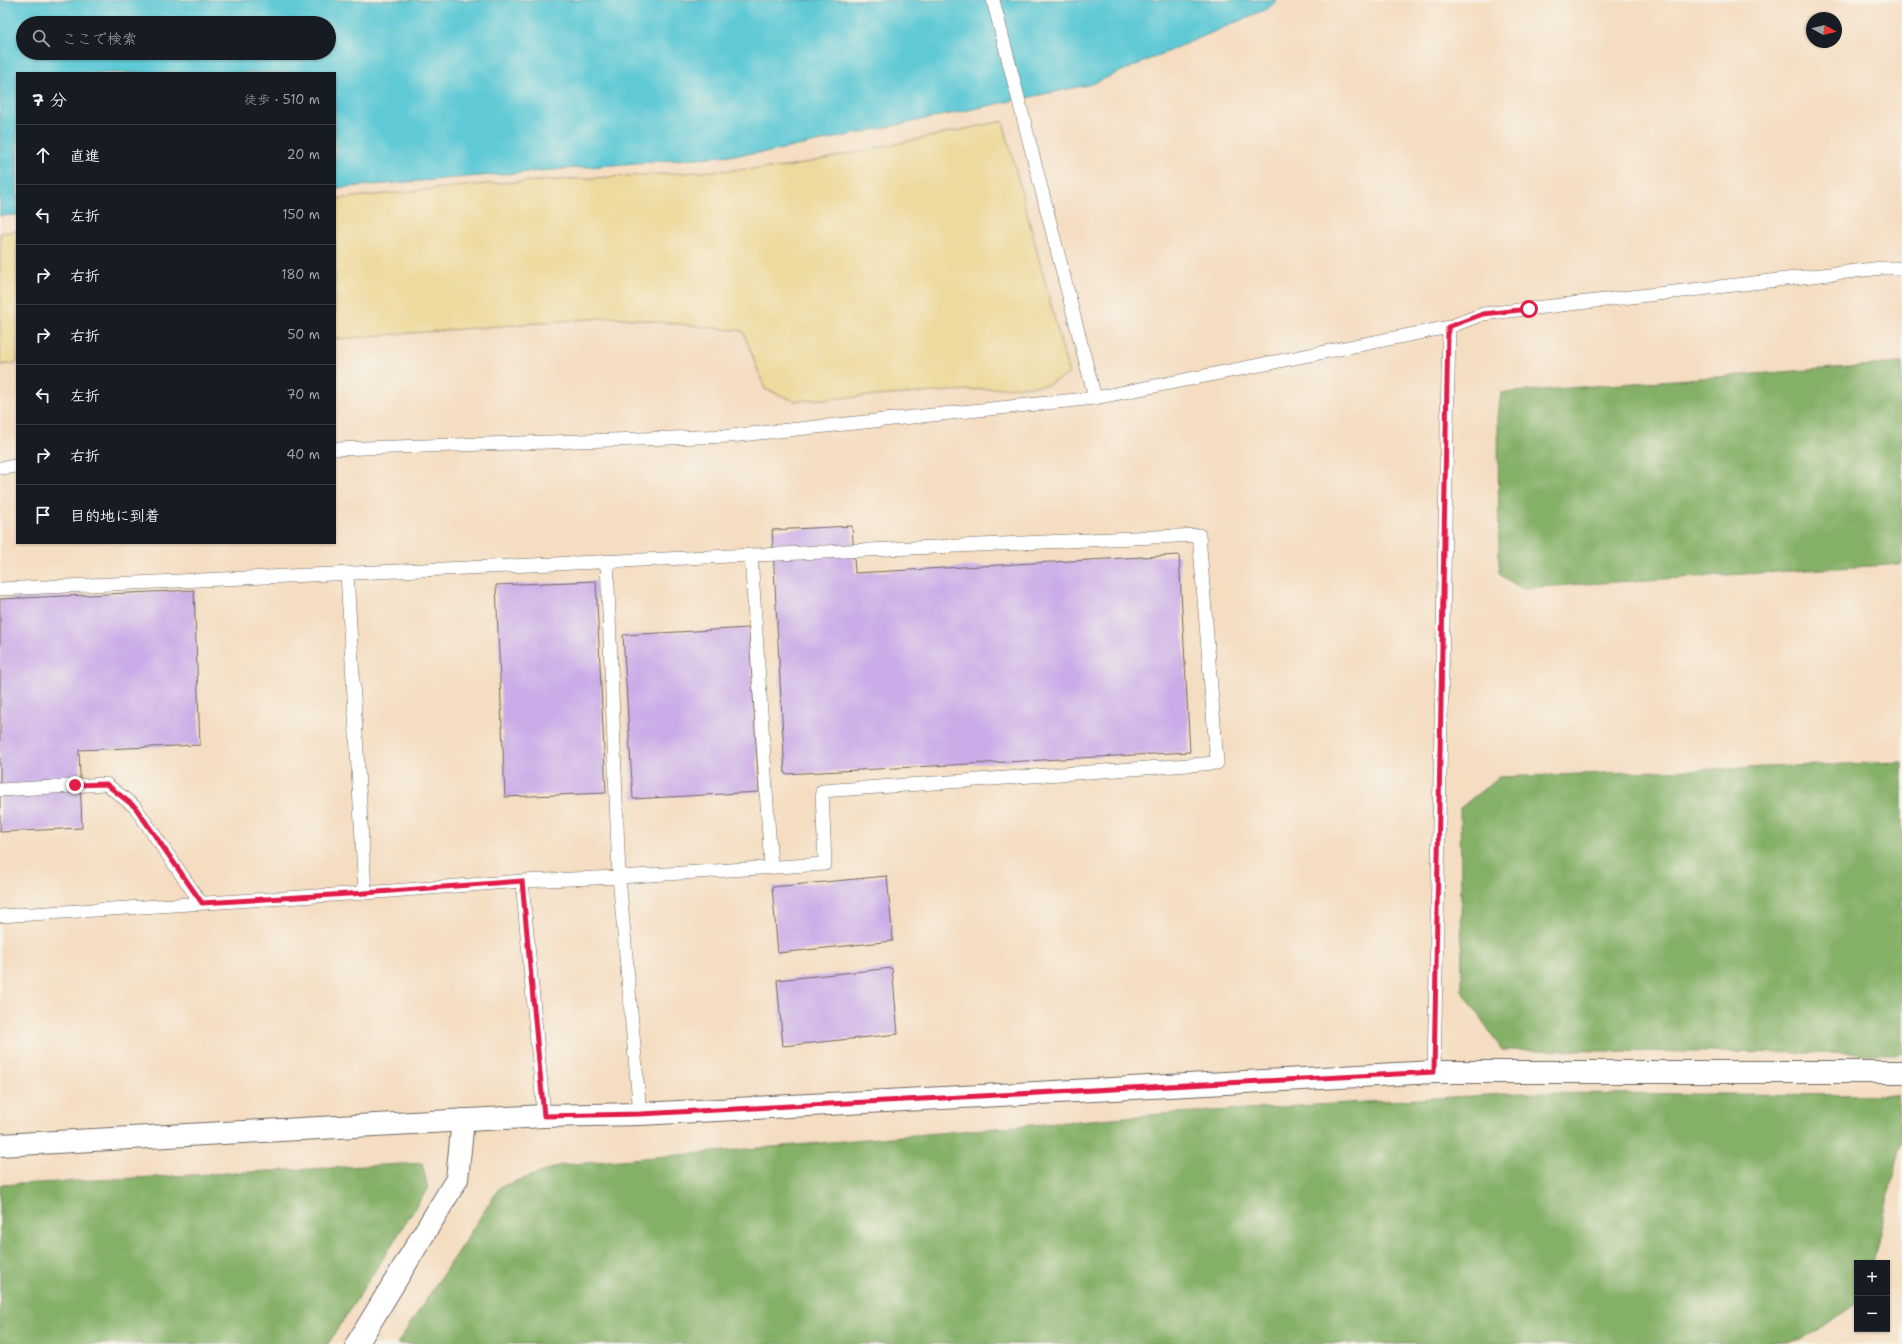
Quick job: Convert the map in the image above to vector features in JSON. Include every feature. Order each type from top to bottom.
[{"type":"street","points":[[0,1145],[544,1116],[640,1114],[1434,1072],[1902,1072]]},
{"type":"street","points":[[357,1344],[457,1179],[463,1120]]},
{"type":"lane","points":[[993,0],[1095,398]]},
{"type":"lane","points":[[336,449],[731,436],[1095,398],[1448,327],[1483,314],[1882,268],[1902,268]]},
{"type":"lane","points":[[1434,1072],[1448,327]]},
{"type":"lane","points":[[0,468],[16,466]]},
{"type":"lane","points":[[0,589],[1199,535],[1217,763],[822,792],[825,864],[619,877],[522,881],[365,893],[0,916]]},
{"type":"lane","points":[[751,555],[771,867]]},
{"type":"lane","points":[[607,561],[619,877],[640,1114]]},
{"type":"lane","points":[[347,573],[365,893]]},
{"type":"lane","points":[[0,790],[106,784],[135,807],[202,903]]},
{"type":"lane","points":[[522,881],[544,1116]]},
{"type":"green space","points":[[1902,363],[1902,564],[1521,588],[1499,574],[1498,414],[1501,393]]},
{"type":"green space","points":[[1902,762],[1902,1054],[1502,1050],[1462,990],[1460,808],[1499,777]]},
{"type":"green space","points":[[1521,1093],[1897,1095],[1901,1140],[1874,1260],[1854,1260],[1854,1306],[1801,1341],[1759,1344],[397,1344],[500,1187],[561,1165],[1161,1114]]},
{"type":"green space","points":[[422,1163],[428,1188],[328,1344],[0,1344],[0,1185]]},
{"type":"sand","points":[[1003,121],[1069,374],[1047,385],[795,401],[765,389],[743,331],[614,317],[336,339],[336,199],[485,184],[787,167]]},
{"type":"sand","points":[[16,231],[16,363],[0,365],[0,233]]},
{"type":"water","points":[[0,0],[1277,0],[1269,8],[1092,84],[769,152],[336,188],[336,72],[16,72],[16,215],[0,216]]},
{"type":"building","points":[[852,526],[855,573],[1179,555],[1190,752],[785,774],[772,530]]},
{"type":"building","points":[[596,581],[606,793],[505,797],[496,585]]},
{"type":"building","points":[[194,590],[200,745],[79,750],[82,828],[0,832],[0,599]]},
{"type":"building","points":[[749,628],[759,792],[633,799],[623,635]]},
{"type":"building","points":[[887,876],[893,941],[778,953],[772,887]]},
{"type":"building","points":[[892,968],[898,1034],[783,1046],[777,980]]},
{"type":"route","points":[[75,785],[106,784],[135,807],[202,903],[365,893],[522,881],[544,1116],[640,1114],[1434,1072],[1448,327],[1483,314],[1529,309]]}]
